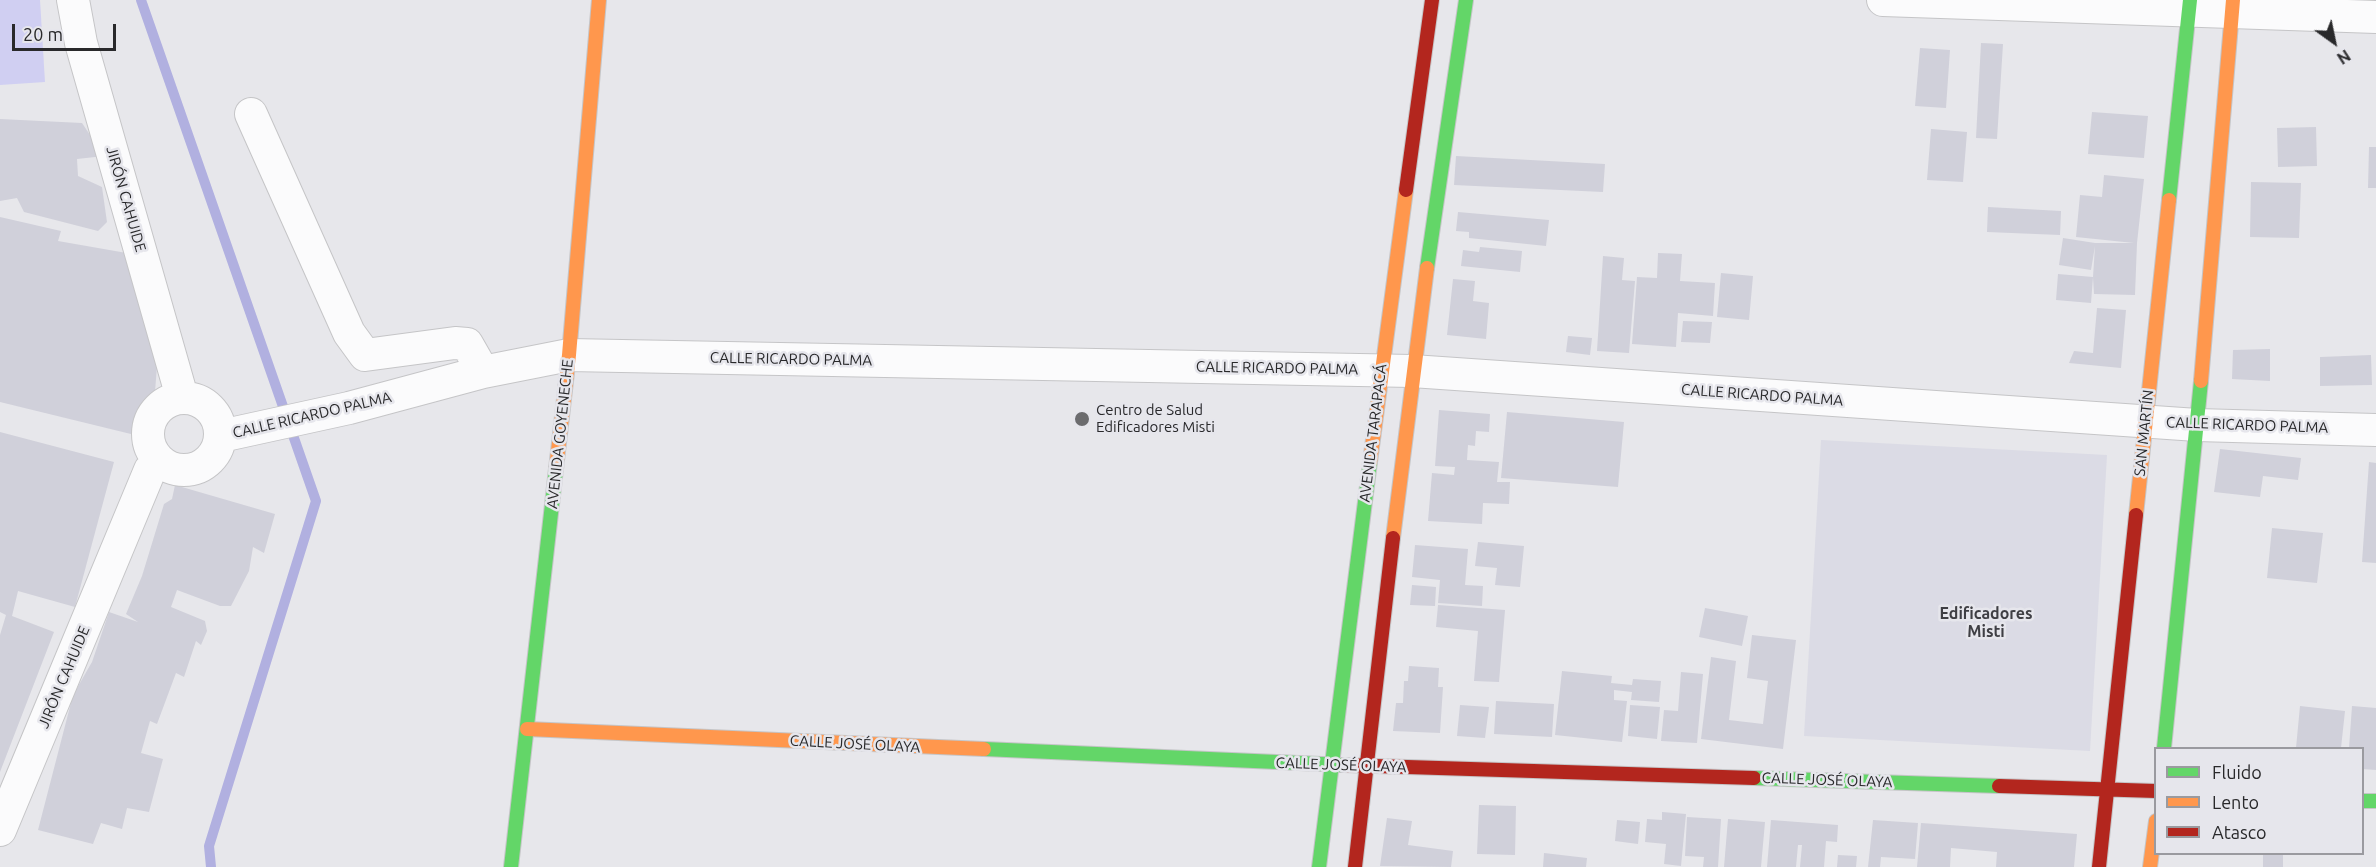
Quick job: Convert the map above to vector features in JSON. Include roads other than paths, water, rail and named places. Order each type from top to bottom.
[{"type":"street","name":"JIRÓN CAHUIDE","points":[[73,0],[81,42],[182,397]]},
{"type":"street","name":"AVENIDA GOYENECHE","points":[[511,867],[569,355],[599,0]]},
{"type":"street","name":"AVENIDA TARAPACÁ","points":[[1319,867],[1381,370],[1432,0]]},
{"type":"street","name":"AVENIDA TARAPACÁ","points":[[1355,867],[1412,371],[1466,0]]},
{"type":"street","points":[[1883,0],[2233,5],[2376,17]]},
{"type":"street","name":"SAN MARTÍN","points":[[2099,867],[2146,421],[2180,155],[2190,4]]},
{"type":"street","points":[[2164,747],[2197,425],[2214,157],[2233,5]]},
{"type":"street","points":[[251,114],[349,333],[365,355],[455,343],[467,344],[483,372]]},
{"type":"street","name":"CALLE RICARDO PALMA","points":[[221,436],[349,408],[483,372],[569,355],[1412,371],[2197,425],[2376,430]]},
{"type":"street","points":[[182,397],[194,398],[214,412],[221,436],[212,457],[203,465],[180,470],[159,460],[148,440],[148,428],[159,406],[182,397]]},
{"type":"street","name":"JIRÓN CAHUIDE","points":[[0,831],[150,470],[159,460]]},
{"type":"street","name":"CALLE JOSÉ OLAYA","points":[[527,729],[1330,765],[2154,791]]},
{"type":"street","points":[[2150,867],[2154,836]]},
{"type":"waterway","points":[[141,0],[316,501],[209,846],[211,867]]},
{"type":"place","name":"Centro de Salud Edificadores Misti","points":[[1082,419]]},
{"type":"district","name":"Edificadores Misti","points":[[1986,623]]}]
